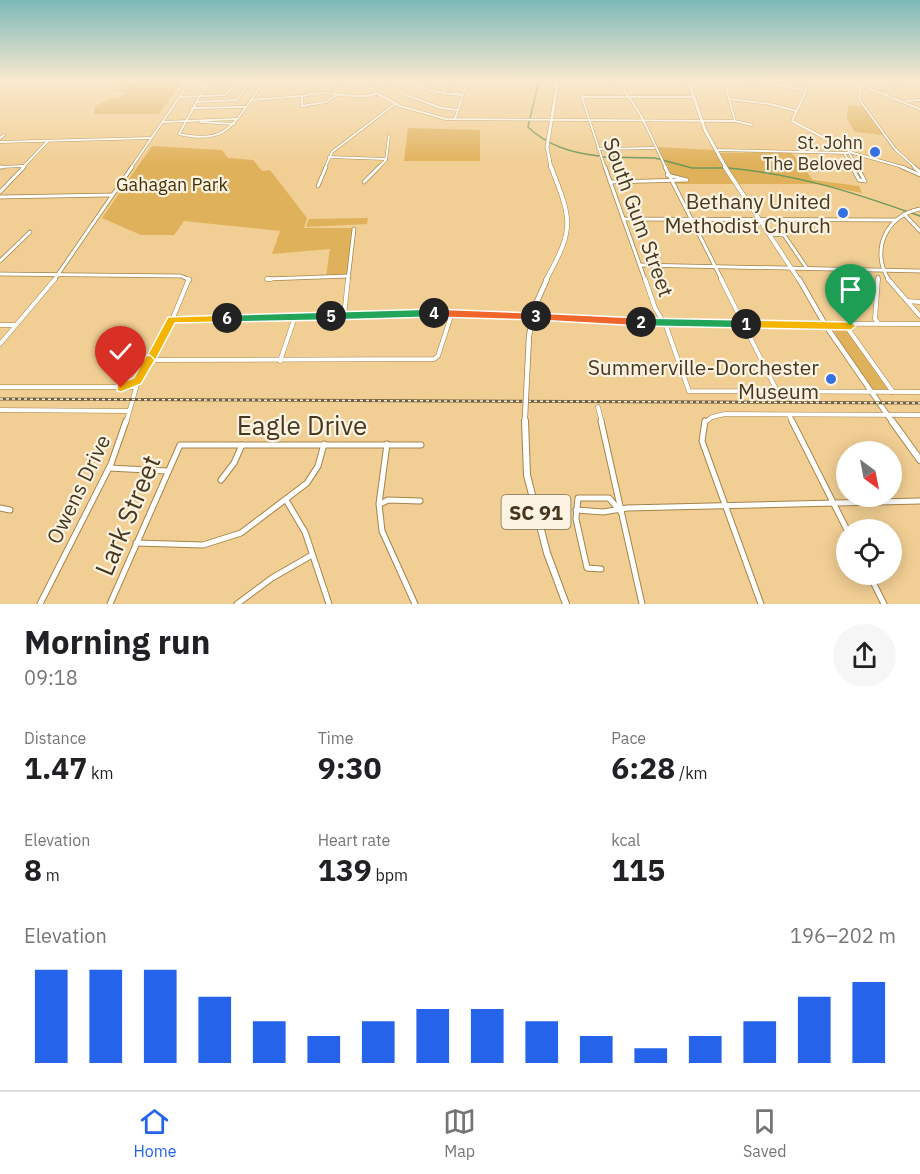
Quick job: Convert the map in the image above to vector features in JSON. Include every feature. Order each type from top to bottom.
[{"type":"main road","name":"SC 91","points":[[554,108],[547,147],[548,164],[566,203],[568,222],[562,253],[535,306],[529,336],[525,417],[527,475],[547,553],[566,604]]},
{"type":"main road","points":[[695,108],[717,150],[792,267],[824,324],[885,416],[920,460]]},
{"type":"street","points":[[0,344],[58,275],[172,108]]},
{"type":"street","points":[[192,108],[179,134],[213,137],[226,134],[245,108]]},
{"type":"street","points":[[318,186],[329,157],[373,118],[389,108]]},
{"type":"street","points":[[411,108],[429,115],[455,120],[735,121],[752,125]]},
{"type":"street","points":[[443,108],[458,110],[455,120]]},
{"type":"street","name":"South Gum Street","points":[[585,108],[623,219],[689,391],[778,393]]},
{"type":"street","points":[[636,108],[660,162],[778,393],[920,392]]},
{"type":"street","points":[[732,108],[735,121]]},
{"type":"street","points":[[786,108],[796,111]]},
{"type":"street","points":[[797,108],[792,122],[848,152],[865,181],[858,180],[848,152]]},
{"type":"street","points":[[866,108],[895,149],[920,174]]},
{"type":"street","points":[[161,123],[237,119]]},
{"type":"street","points":[[214,121],[234,124]]},
{"type":"street","points":[[0,140],[4,135]]},
{"type":"street","points":[[364,182],[386,159],[389,136]]},
{"type":"street","points":[[0,140],[151,138]]},
{"type":"street","points":[[0,192],[48,141]]},
{"type":"street","points":[[598,149],[654,148]]},
{"type":"street","points":[[717,150],[848,152],[894,163],[920,174]]},
{"type":"street","points":[[329,157],[386,159]]},
{"type":"street","points":[[0,167],[24,166]]},
{"type":"street","points":[[610,182],[687,180],[667,175]]},
{"type":"street","points":[[0,197],[112,195]]},
{"type":"street","points":[[920,209],[904,214],[888,226],[883,237],[880,260],[882,271],[920,316]]},
{"type":"street","points":[[904,214],[920,231]]},
{"type":"street","points":[[623,219],[895,220]]},
{"type":"street","points":[[344,316],[354,229]]},
{"type":"street","points":[[0,261],[30,232]]},
{"type":"street","points":[[770,234],[784,234],[806,267]]},
{"type":"street","points":[[640,265],[919,271]]},
{"type":"street","points":[[0,274],[58,275]]},
{"type":"street","name":"Owens Drive","points":[[40,604],[109,468],[120,443],[135,387],[172,320],[189,281],[186,277],[58,275]]},
{"type":"street","points":[[267,279],[348,276]]},
{"type":"street","points":[[878,276],[875,319],[878,324]]},
{"type":"street","points":[[908,301],[920,302]]},
{"type":"street","points":[[150,360],[434,359],[438,356],[452,312]]},
{"type":"street","points":[[172,320],[452,312],[663,323],[920,324]]},
{"type":"street","points":[[280,361],[295,317]]},
{"type":"street","points":[[824,324],[846,326],[855,324]]},
{"type":"street","points":[[0,325],[17,325]]},
{"type":"street","points":[[846,326],[893,392]]},
{"type":"street","points":[[121,388],[138,381]]},
{"type":"street","points":[[0,387],[135,387]]},
{"type":"street","points":[[598,407],[642,604]]},
{"type":"street","points":[[0,410],[128,411]]},
{"type":"street","points":[[789,414],[841,519]]},
{"type":"street","points":[[761,604],[702,441],[700,429],[709,417],[789,414],[920,415]]},
{"type":"street","name":"Eagle Drive","points":[[184,444],[421,445]]},
{"type":"street","name":"Lark Street","points":[[110,604],[176,450],[184,444]]},
{"type":"street","points":[[221,480],[234,463],[243,444]]},
{"type":"street","points":[[136,543],[185,546],[209,544],[241,533],[286,500],[312,477],[320,462],[324,444]]},
{"type":"street","points":[[387,444],[379,504],[384,536],[415,604]]},
{"type":"street","points":[[109,468],[167,471]]},
{"type":"street","points":[[601,569],[587,568],[578,536],[576,510],[578,498],[609,498],[622,512]]},
{"type":"street","points":[[286,500],[305,532],[329,604]]},
{"type":"street","points":[[379,504],[388,500],[420,501]]},
{"type":"street","points":[[576,510],[593,513],[622,512],[627,508],[832,501],[920,501]]},
{"type":"street","points":[[0,508],[10,510]]},
{"type":"street","points":[[237,604],[272,578],[312,555]]},
{"type":"street","points":[[874,585],[884,604]]},
{"type":"green space","points":[[95,108],[163,108],[159,114],[94,114]]},
{"type":"green space","points":[[848,108],[865,108],[883,135],[855,132],[847,119]]},
{"type":"green space","points":[[408,128],[480,130],[480,161],[404,161]]},
{"type":"green space","name":"Gahagan Park","points":[[152,146],[222,150],[228,158],[253,160],[262,171],[270,170],[307,218],[304,228],[355,228],[347,275],[326,276],[330,249],[272,254],[280,231],[184,221],[174,235],[141,235],[102,218]]},
{"type":"green space","points":[[657,147],[714,150],[716,153],[791,152],[813,180],[859,186],[862,193],[816,184],[677,184]]},
{"type":"green space","points":[[368,218],[367,224],[306,227],[309,219]]},
{"type":"green space","points":[[843,327],[893,392],[870,393],[834,331],[835,328]]},
{"type":"waterway","points":[[532,108],[528,127],[536,134],[561,148],[599,156]]},
{"type":"waterway","points":[[603,157],[655,158],[692,168],[723,168]]},
{"type":"waterway","points":[[729,168],[803,180],[872,199],[920,216]]},
{"type":"railway","points":[[0,399],[920,403]]},
{"type":"place","name":"St. John The Beloved","points":[[875,152]]},
{"type":"place","name":"Bethany United Methodist Church","points":[[843,213]]},
{"type":"place","name":"Summerville-Dorchester Museum","points":[[831,379]]},
{"type":"route","points":[[121,388],[138,381],[172,320],[452,312],[663,323],[851,326]]}]
